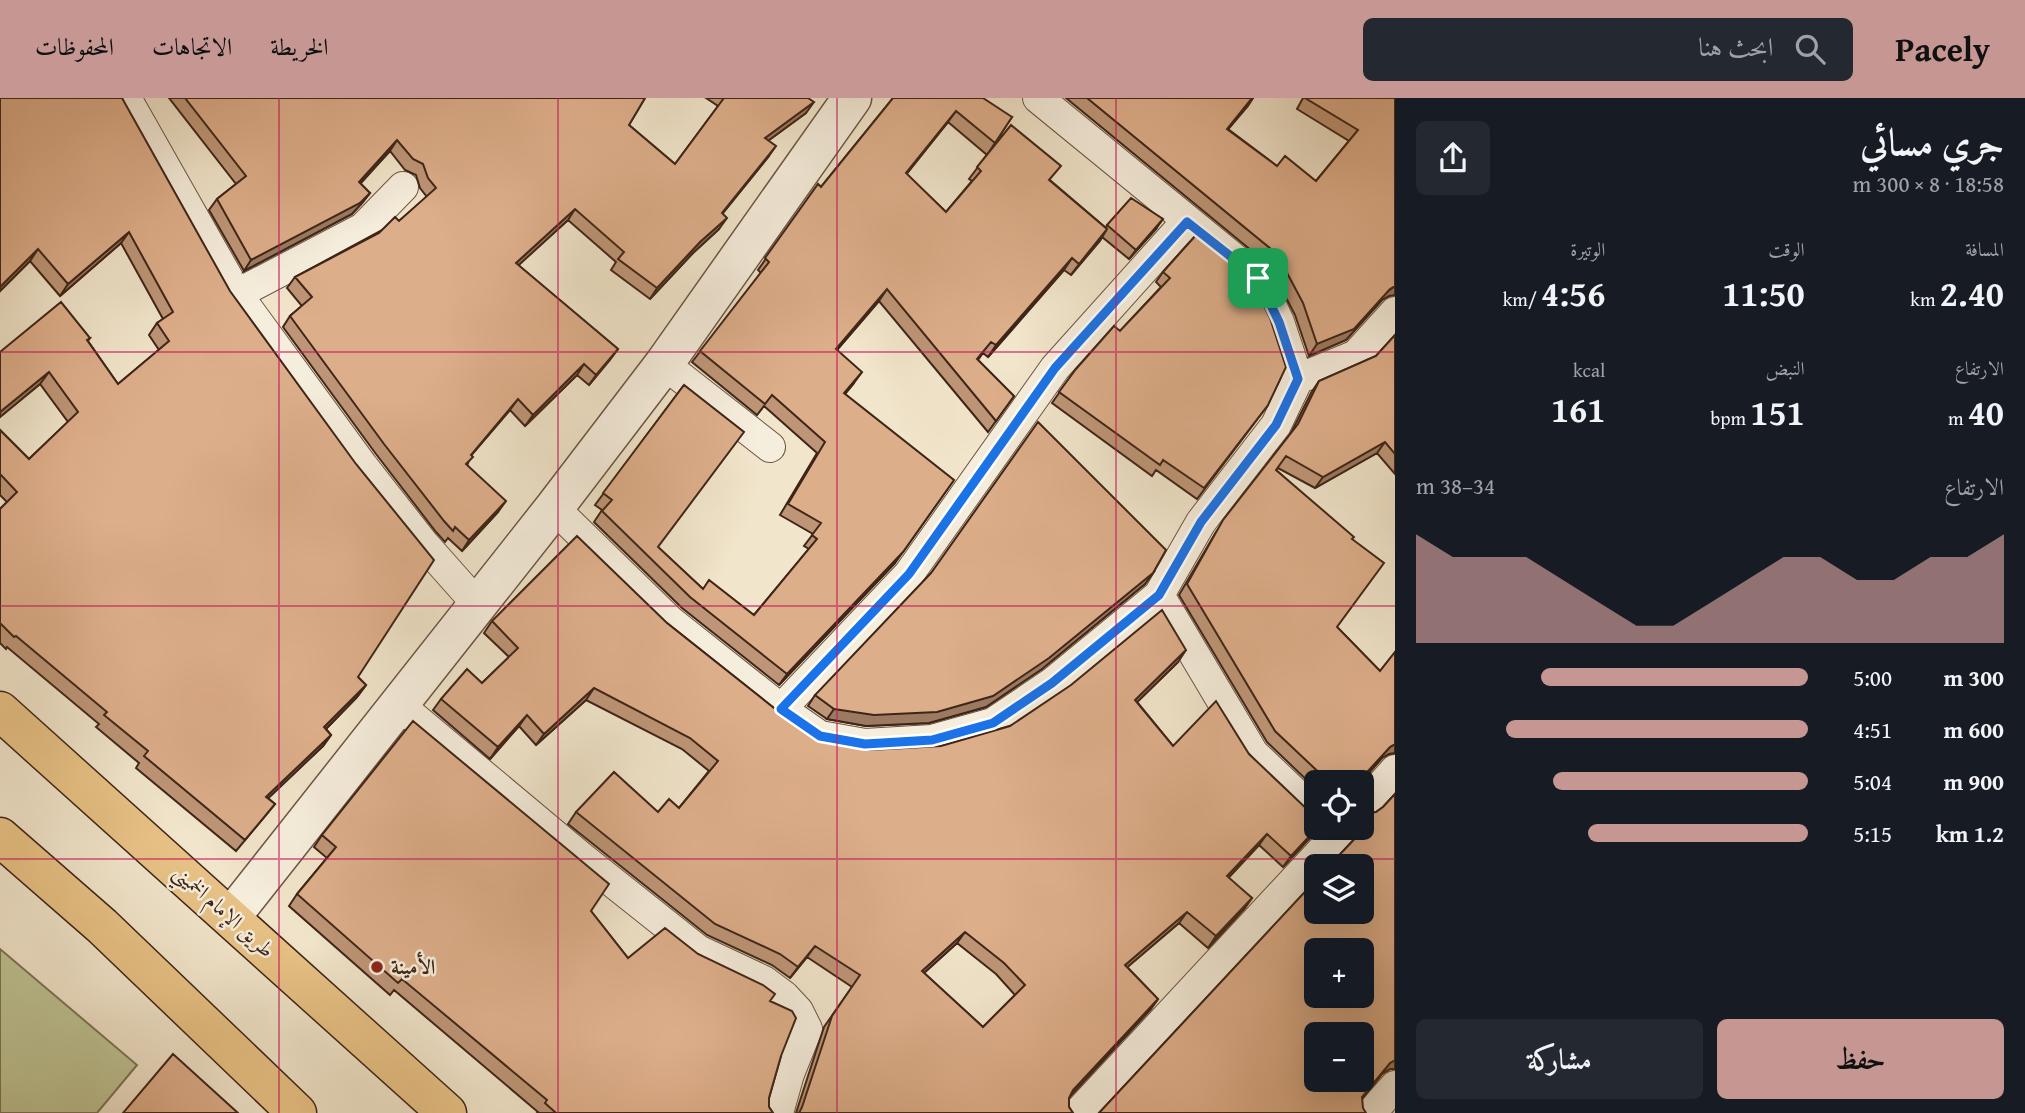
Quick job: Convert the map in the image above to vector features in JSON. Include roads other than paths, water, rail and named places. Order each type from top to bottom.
[{"type":"highway","name":"طريق الإمام الخميني","points":[[0,711],[447,1113]]},
{"type":"highway","points":[[0,838],[102,926],[297,1113]]},
{"type":"street","points":[[126,98],[237,294],[362,465],[423,543],[478,605]]},
{"type":"street","points":[[231,917],[554,508],[664,364],[852,98]]},
{"type":"street","points":[[1038,98],[1258,278],[1279,322],[1298,379]]},
{"type":"street","points":[[237,294],[363,228],[402,187]]},
{"type":"street","points":[[781,709],[909,574],[1055,368],[1187,222]]},
{"type":"street","points":[[554,508],[670,621],[781,709],[820,736],[865,744],[932,740],[993,723],[1052,683],[1159,595],[1201,522],[1276,425],[1298,379],[1356,355],[1395,312]]},
{"type":"street","points":[[664,364],[771,447]]},
{"type":"street","points":[[1159,595],[1253,753],[1304,802]]},
{"type":"street","points":[[398,704],[581,857],[698,950],[764,981],[798,1011],[807,1029],[789,1074],[778,1113]]},
{"type":"street","points":[[1374,794],[1395,770]]},
{"type":"street","points":[[1078,1113],[1328,840]]},
{"type":"street","points":[[1371,1113],[1395,1086]]},
{"type":"place","name":"الأمينة","points":[[377,967]]}]
